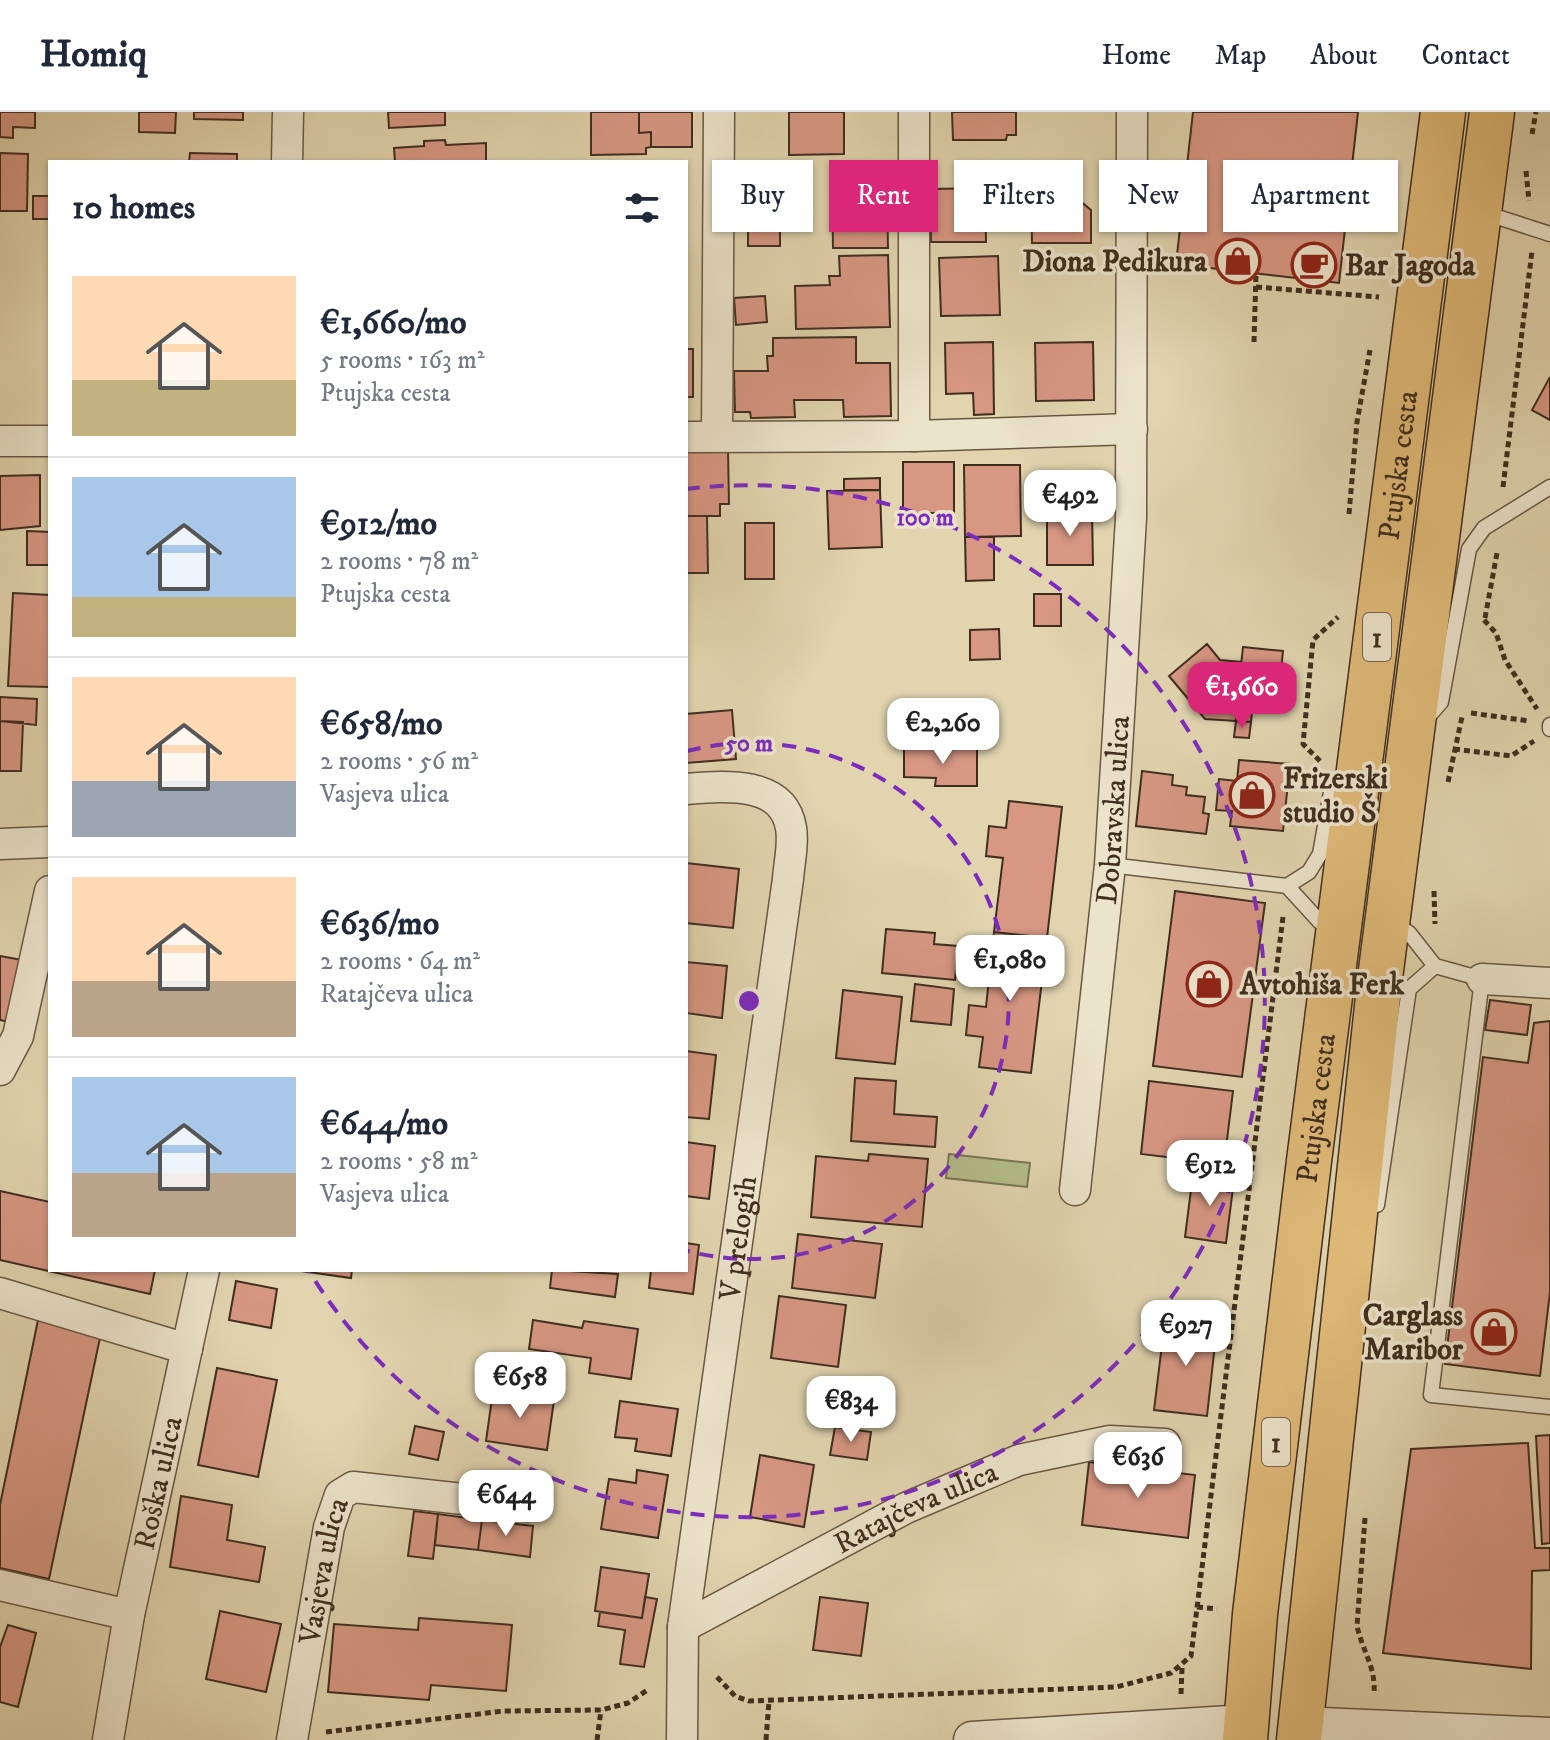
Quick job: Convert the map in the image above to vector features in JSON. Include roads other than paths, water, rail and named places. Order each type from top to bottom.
[{"type":"main road","name":"Ptujska cesta","points":[[1245,1731],[1255,1614],[1339,930],[1341,761],[1443,112]]},
{"type":"main road","name":"Ptujska cesta","points":[[1299,1733],[1388,919],[1492,112]]},
{"type":"main road","points":[[1245,1731],[1299,1733]]},
{"type":"street","points":[[287,160],[288,112]]},
{"type":"street","points":[[717,436],[719,112]]},
{"type":"street","points":[[914,112],[914,436]]},
{"type":"street","name":"Dobravska ulica","points":[[1075,1190],[1110,865],[1131,518],[1132,112]]},
{"type":"street","points":[[688,437],[914,436],[1132,429]]},
{"type":"street","points":[[0,441],[48,441]]},
{"type":"street","name":"V prelogih","points":[[682,1740],[683,1627],[784,910],[792,830],[785,806],[766,792],[720,786],[688,789]]},
{"type":"street","points":[[0,844],[48,842]]},
{"type":"street","points":[[0,1070],[18,1036],[48,900]]},
{"type":"street","points":[[1482,979],[1550,983]]},
{"type":"street","name":"Roška ulica","points":[[108,1740],[129,1615],[204,1272]]},
{"type":"street","points":[[1,1296],[187,1349]]},
{"type":"street","name":"Ratajčeva ulica","points":[[683,1627],[906,1508],[1019,1460],[1110,1441],[1165,1444]]},
{"type":"street","name":"Vasjeva ulica","points":[[292,1739],[329,1527],[340,1495],[353,1487],[528,1506]]},
{"type":"street","points":[[0,1585],[129,1615]]},
{"type":"street","points":[[972,1740],[1245,1731]]},
{"type":"street","points":[[1299,1733],[1550,1736]]},
{"type":"lane","points":[[1479,211],[1550,234]]},
{"type":"lane","points":[[1413,734],[1441,702],[1469,549],[1484,528],[1550,487]]},
{"type":"lane","points":[[1110,865],[1287,886],[1309,872],[1320,854],[1332,787],[1341,761]]},
{"type":"lane","points":[[1287,886],[1320,922],[1339,930]]},
{"type":"lane","points":[[1388,919],[1409,933],[1435,966],[1482,979],[1431,1395],[1550,1407]]},
{"type":"lane","points":[[1352,1231],[1377,1205],[1409,989],[1435,966]]},
{"type":"place","name":"Diona Pedikura","points":[[1238,261]]},
{"type":"place","name":"Bar Jagoda","points":[[1314,265]]},
{"type":"place","name":"Frizerski studio Š","points":[[1252,795]]},
{"type":"place","name":"Avtohiša Ferk","points":[[1209,984]]},
{"type":"place","name":"Carglass Maribor","points":[[1494,1332]]}]
